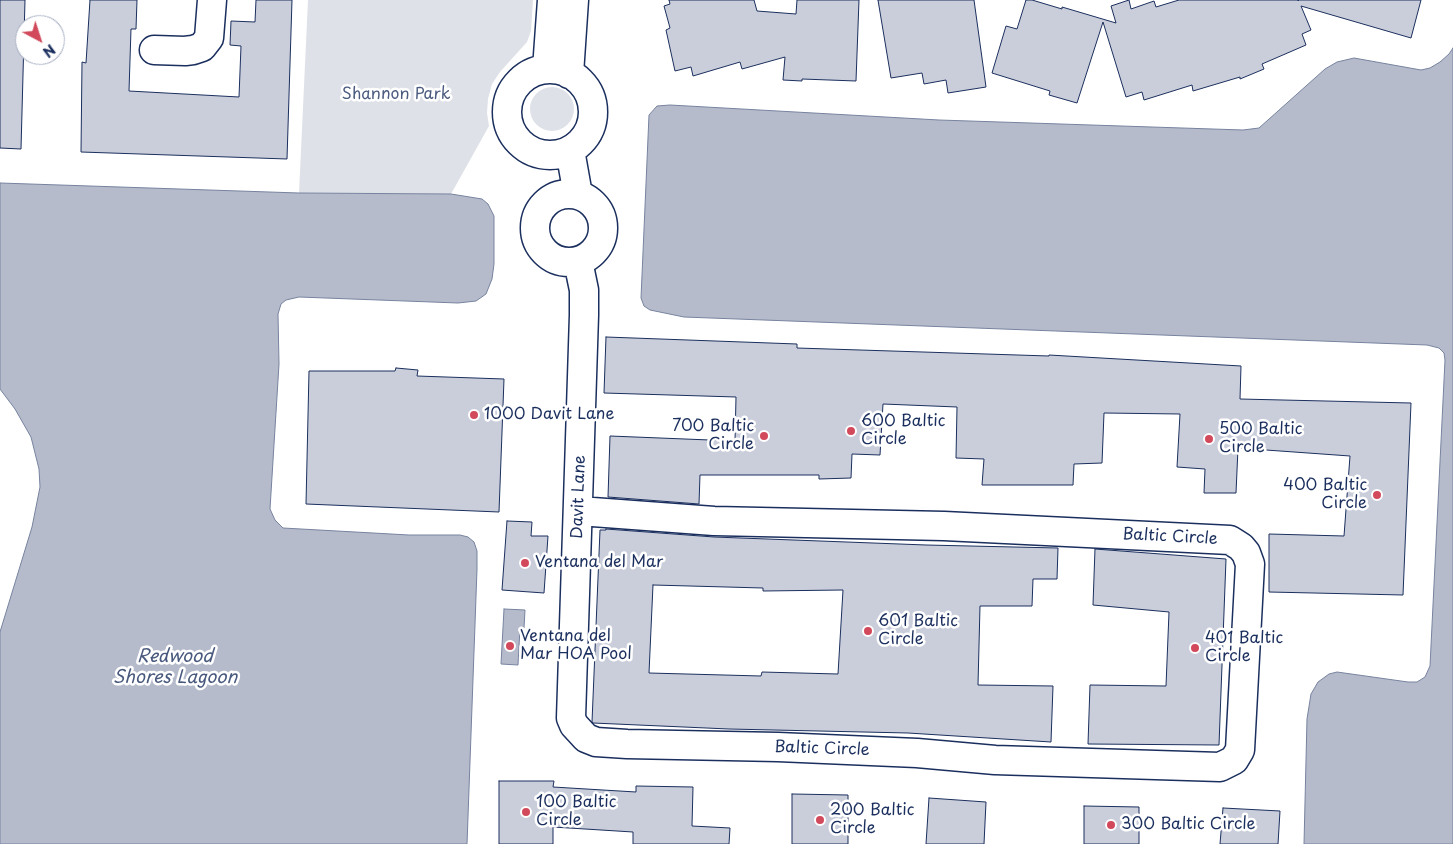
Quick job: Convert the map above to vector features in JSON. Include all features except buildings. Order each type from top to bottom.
[{"type":"street","points":[[154,50],[185,51],[202,47],[209,38],[212,0]]},
{"type":"street","points":[[552,0],[558,72]]},
{"type":"street","points":[[558,72],[574,0]]},
{"type":"street","points":[[533,72],[558,72],[580,82],[588,92],[592,105],[592,118],[588,131],[580,142],[558,153],[533,152],[521,144],[512,133],[507,120],[507,105],[512,92],[521,80],[533,72]]},
{"type":"street","points":[[558,153],[568,196]]},
{"type":"street","points":[[568,196],[588,200],[596,207],[601,217],[603,228],[601,239],[596,249],[578,261],[566,262],[555,259],[539,244],[535,233],[536,222],[540,211],[547,202],[568,196]]},
{"type":"street","name":"Davit Lane","points":[[578,261],[584,290],[584,315],[571,718],[579,732]]},
{"type":"street","name":"Baltic Circle","points":[[579,511],[714,521],[944,526],[1230,540],[1244,550],[1250,564],[1240,750],[1234,760],[1220,767],[995,760],[917,753],[798,748],[627,744],[591,741],[579,732]]},
{"type":"green space","name":"Shannon Park","points":[[308,0],[533,0],[531,31],[527,42],[500,72],[492,84],[487,113],[489,126],[451,194],[299,193]]},
{"type":"green space","points":[[556,87],[568,93],[573,100],[573,118],[568,125],[561,130],[548,131],[540,128],[533,121],[530,105],[533,97],[540,90]]},
{"type":"water","points":[[1453,48],[1453,844],[1304,844],[1307,719],[1311,694],[1318,682],[1329,674],[1337,672],[1417,682],[1425,677],[1430,666],[1445,360],[1444,353],[1439,348],[1427,345],[684,317],[650,310],[644,306],[641,298],[649,115],[657,106],[670,105],[939,120],[1243,130],[1259,128],[1325,69],[1337,62],[1354,58],[1421,70],[1430,68],[1440,62]]},
{"type":"water","name":"Redwood Shores Lagoon","points":[[0,183],[299,193],[451,194],[482,199],[488,204],[494,216],[494,264],[492,279],[486,294],[476,301],[458,303],[299,297],[286,300],[281,304],[278,314],[279,364],[270,509],[275,520],[283,528],[409,535],[460,535],[468,537],[474,542],[477,551],[477,569],[467,844],[0,844],[0,632],[32,527],[40,487],[39,469],[31,437],[15,409],[0,389]]},
{"type":"water","name":"Ventana del Mar HOA Pool","points":[[504,609],[525,610],[524,628],[520,628],[518,665],[501,664]]},
{"type":"place","name":"1000 Davit Lane","points":[[474,415]]},
{"type":"place","name":"600 Baltic Circle","points":[[851,431]]},
{"type":"place","name":"700 Baltic Circle","points":[[764,436]]},
{"type":"place","name":"500 Baltic Circle","points":[[1209,439]]},
{"type":"place","name":"400 Baltic Circle","points":[[1377,495]]},
{"type":"place","name":"Ventana del Mar","points":[[525,563]]},
{"type":"place","name":"601 Baltic Circle","points":[[868,631]]},
{"type":"place","name":"Ventana del Mar HOA Pool","points":[[510,646]]},
{"type":"place","name":"401 Baltic Circle","points":[[1195,648]]},
{"type":"place","name":"100 Baltic Circle","points":[[526,812]]},
{"type":"place","name":"200 Baltic Circle","points":[[820,820]]},
{"type":"place","name":"300 Baltic Circle","points":[[1111,825]]}]
